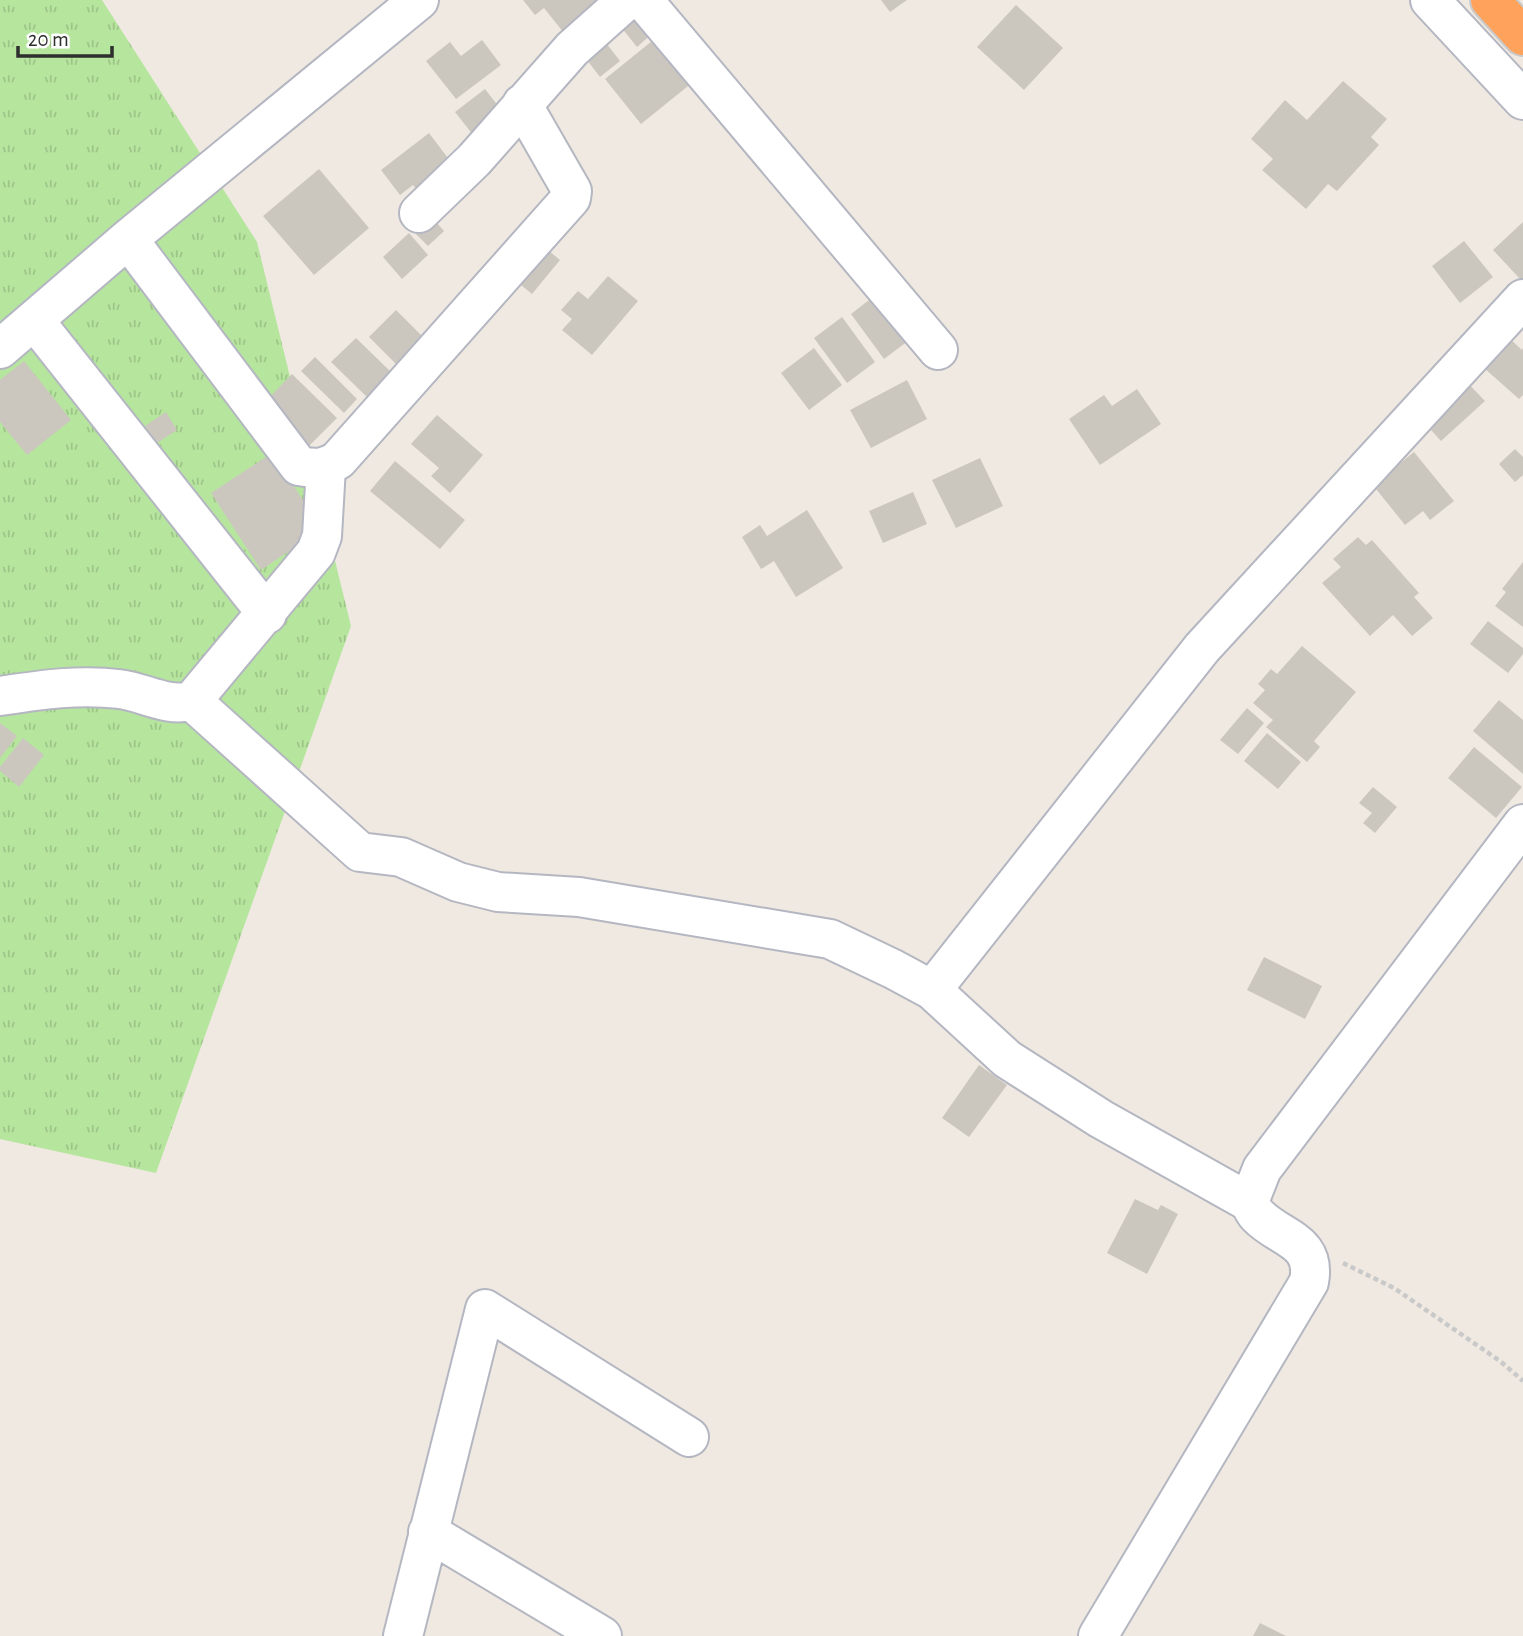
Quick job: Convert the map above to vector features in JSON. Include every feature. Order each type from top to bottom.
[{"type":"highway","points":[[1490,0],[1523,36]]},
{"type":"street","points":[[0,349],[128,239],[419,0]]},
{"type":"street","points":[[419,213],[474,160],[572,49],[627,0]]},
{"type":"street","points":[[643,0],[938,350]]},
{"type":"street","points":[[1430,0],[1523,100]]},
{"type":"street","points":[[128,239],[299,466],[313,469],[326,467],[338,460],[571,198],[572,191],[522,104]]},
{"type":"street","points":[[932,990],[1202,648],[1523,299]]},
{"type":"street","points":[[34,320],[267,614]]},
{"type":"street","points":[[0,696],[61,687],[120,689],[177,705],[192,701],[316,552],[323,536],[326,467]]},
{"type":"street","points":[[192,701],[360,852],[401,857],[458,882],[498,892],[579,897],[830,939],[893,969],[932,990],[1007,1059],[1101,1119],[1249,1202],[1256,1216],[1302,1247],[1311,1270],[1309,1282],[1098,1636]]},
{"type":"street","points":[[1249,1202],[1262,1169],[1523,824]]},
{"type":"street","points":[[404,1636],[485,1309],[689,1437]]},
{"type":"street","points":[[428,1532],[602,1636]]},
{"type":"path","points":[[1302,1247],[1353,1267],[1394,1288],[1500,1361],[1523,1381]]},
{"type":"green space","points":[[0,0],[102,0],[257,242],[351,626],[156,1173],[0,1139]]},
{"type":"building","points":[[523,0],[611,0],[568,38],[544,8],[535,15]]},
{"type":"building","points":[[881,0],[907,0],[890,12]]},
{"type":"building","points":[[1016,5],[1063,48],[1024,90],[977,47]]},
{"type":"building","points":[[639,13],[654,32],[637,47],[621,27]]},
{"type":"building","points":[[657,37],[693,82],[641,124],[605,79]]},
{"type":"building","points":[[482,40],[501,65],[456,99],[426,61],[450,42],[461,56]]},
{"type":"building","points":[[607,44],[620,61],[600,77],[587,60]]},
{"type":"building","points":[[1343,81],[1387,119],[1371,137],[1379,145],[1337,191],[1328,184],[1306,209],[1262,170],[1273,159],[1251,139],[1285,100],[1307,120]]},
{"type":"building","points":[[485,89],[506,116],[477,140],[455,112]]},
{"type":"building","points":[[429,133],[457,170],[423,197],[413,185],[400,195],[381,170]]},
{"type":"building","points":[[319,169],[369,228],[314,275],[263,216]]},
{"type":"building","points":[[430,215],[444,231],[428,246],[413,231]]},
{"type":"building","points":[[1523,222],[1523,279],[1521,280],[1493,250]]},
{"type":"building","points":[[409,233],[428,255],[402,279],[383,257]]},
{"type":"building","points":[[1464,241],[1493,277],[1460,303],[1432,266]]},
{"type":"building","points":[[543,246],[560,260],[532,294],[515,280]]},
{"type":"building","points":[[608,276],[638,301],[592,355],[562,330],[572,319],[561,310],[578,291],[588,299]]},
{"type":"building","points":[[882,290],[916,335],[884,359],[851,314]]},
{"type":"building","points":[[396,310],[427,341],[400,368],[369,337]]},
{"type":"building","points":[[842,317],[875,362],[847,383],[814,338]]},
{"type":"building","points":[[356,338],[391,372],[367,397],[331,362]]},
{"type":"building","points":[[1510,339],[1522,350],[1523,348],[1523,395],[1519,399],[1484,368]]},
{"type":"building","points":[[814,348],[842,385],[809,410],[781,373]]},
{"type":"building","points":[[315,357],[357,399],[344,413],[301,371]]},
{"type":"building","points":[[24,361],[71,420],[27,455],[0,422],[0,380]]},
{"type":"building","points":[[292,374],[337,418],[308,447],[263,404]]},
{"type":"building","points":[[1464,379],[1485,401],[1441,441],[1421,419]]},
{"type":"building","points":[[907,380],[927,419],[871,448],[850,410]]},
{"type":"building","points":[[1137,389],[1161,424],[1100,465],[1069,419],[1104,395],[1112,406]]},
{"type":"building","points":[[166,412],[177,430],[157,443],[145,426]]},
{"type":"building","points":[[437,415],[483,455],[450,493],[431,476],[439,468],[411,444]]},
{"type":"building","points":[[1515,449],[1523,457],[1523,475],[1515,482],[1499,464]]},
{"type":"building","points":[[1414,452],[1454,501],[1430,520],[1423,511],[1405,525],[1368,479],[1388,463],[1393,469]]},
{"type":"building","points":[[272,453],[322,529],[261,570],[211,493]]},
{"type":"building","points":[[980,458],[1003,506],[956,528],[932,480]]},
{"type":"building","points":[[395,461],[465,520],[440,549],[370,491]]},
{"type":"building","points":[[913,492],[927,524],[883,543],[869,511]]},
{"type":"building","points":[[807,510],[843,568],[796,597],[774,561],[761,569],[742,537],[760,525],[767,536]]},
{"type":"building","points":[[1358,537],[1366,545],[1372,540],[1419,593],[1414,597],[1433,618],[1412,636],[1393,615],[1370,636],[1322,583],[1341,567],[1333,559]]},
{"type":"building","points":[[1523,562],[1523,627],[1495,606],[1506,592],[1502,589]]},
{"type":"building","points":[[1488,621],[1523,648],[1523,654],[1508,673],[1470,644]]},
{"type":"building","points":[[1302,646],[1356,692],[1314,741],[1320,747],[1307,762],[1266,727],[1273,720],[1253,703],[1265,690],[1258,684],[1271,669],[1277,674]]},
{"type":"building","points":[[1499,700],[1523,720],[1523,774],[1473,731]]},
{"type":"building","points":[[1247,708],[1264,723],[1238,754],[1220,740]]},
{"type":"building","points":[[0,723],[17,736],[0,758]]},
{"type":"building","points":[[1267,733],[1301,762],[1278,789],[1244,761]]},
{"type":"building","points":[[23,738],[44,755],[19,787],[0,771],[0,767]]},
{"type":"building","points":[[1474,747],[1522,787],[1496,818],[1448,778]]},
{"type":"building","points":[[1373,787],[1397,807],[1375,833],[1363,823],[1372,813],[1359,803]]},
{"type":"building","points":[[1264,957],[1322,986],[1305,1019],[1247,990]]},
{"type":"building","points":[[979,1065],[1007,1085],[969,1137],[942,1118]]},
{"type":"building","points":[[1135,1199],[1158,1210],[1161,1205],[1178,1214],[1147,1274],[1107,1253]]},
{"type":"building","points":[[1260,1623],[1286,1636],[1253,1636]]}]
